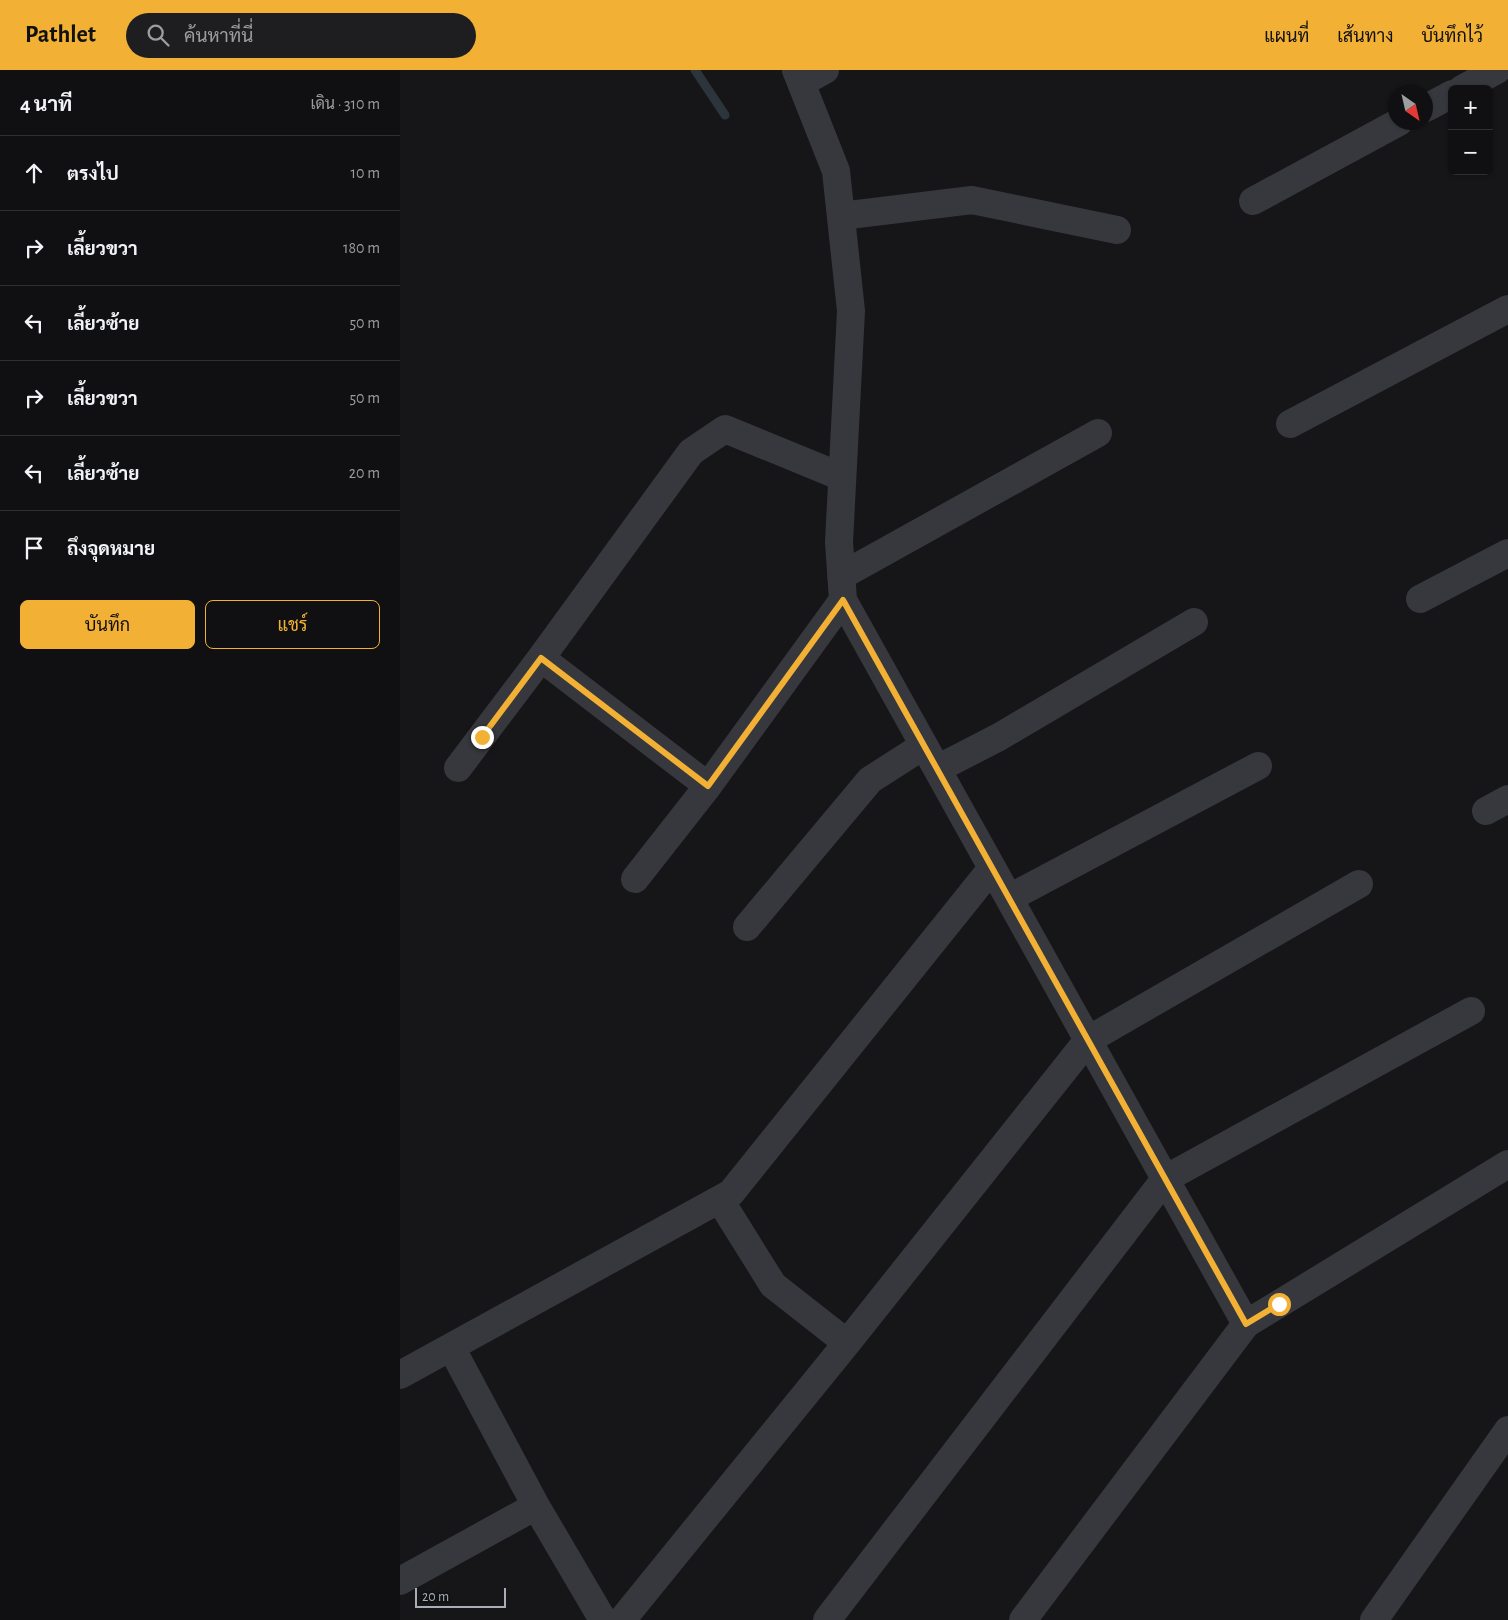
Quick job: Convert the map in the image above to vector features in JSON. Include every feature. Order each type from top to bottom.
[{"type":"street","points":[[825,70],[799,76],[836,171],[850,312],[839,542],[842,588],[923,746],[1246,1324]]},
{"type":"street","points":[[1469,85],[1497,70]]},
{"type":"street","points":[[1433,104],[1448,96]]},
{"type":"street","points":[[1253,201],[1388,128]]},
{"type":"street","points":[[841,216],[972,200],[1117,230]]},
{"type":"street","points":[[1290,424],[1508,309]]},
{"type":"street","points":[[458,768],[541,658],[691,452],[725,429],[842,478]]},
{"type":"street","points":[[635,879],[708,786],[842,588],[1098,433]]},
{"type":"street","points":[[1420,600],[1508,553]]},
{"type":"street","points":[[937,769],[999,737],[1194,622]]},
{"type":"street","points":[[541,658],[708,786]]},
{"type":"street","points":[[747,928],[870,780],[923,746]]},
{"type":"street","points":[[1009,898],[1258,766]]},
{"type":"street","points":[[400,1375],[731,1193],[992,868]]},
{"type":"street","points":[[622,1620],[847,1343],[1088,1040],[1360,884]]},
{"type":"street","points":[[827,1620],[1165,1179],[1471,1011]]},
{"type":"street","points":[[1023,1620],[1246,1324],[1508,1164]]},
{"type":"street","points":[[720,1200],[773,1285],[847,1343]]},
{"type":"street","points":[[451,1347],[536,1506],[603,1620]]},
{"type":"street","points":[[1374,1620],[1508,1430]]},
{"type":"street","points":[[400,1581],[536,1506]]},
{"type":"waterway","points":[[695,70],[725,115]]},
{"type":"route","points":[[482,737],[541,658],[708,786],[843,600],[1246,1324],[1279,1304]]}]
